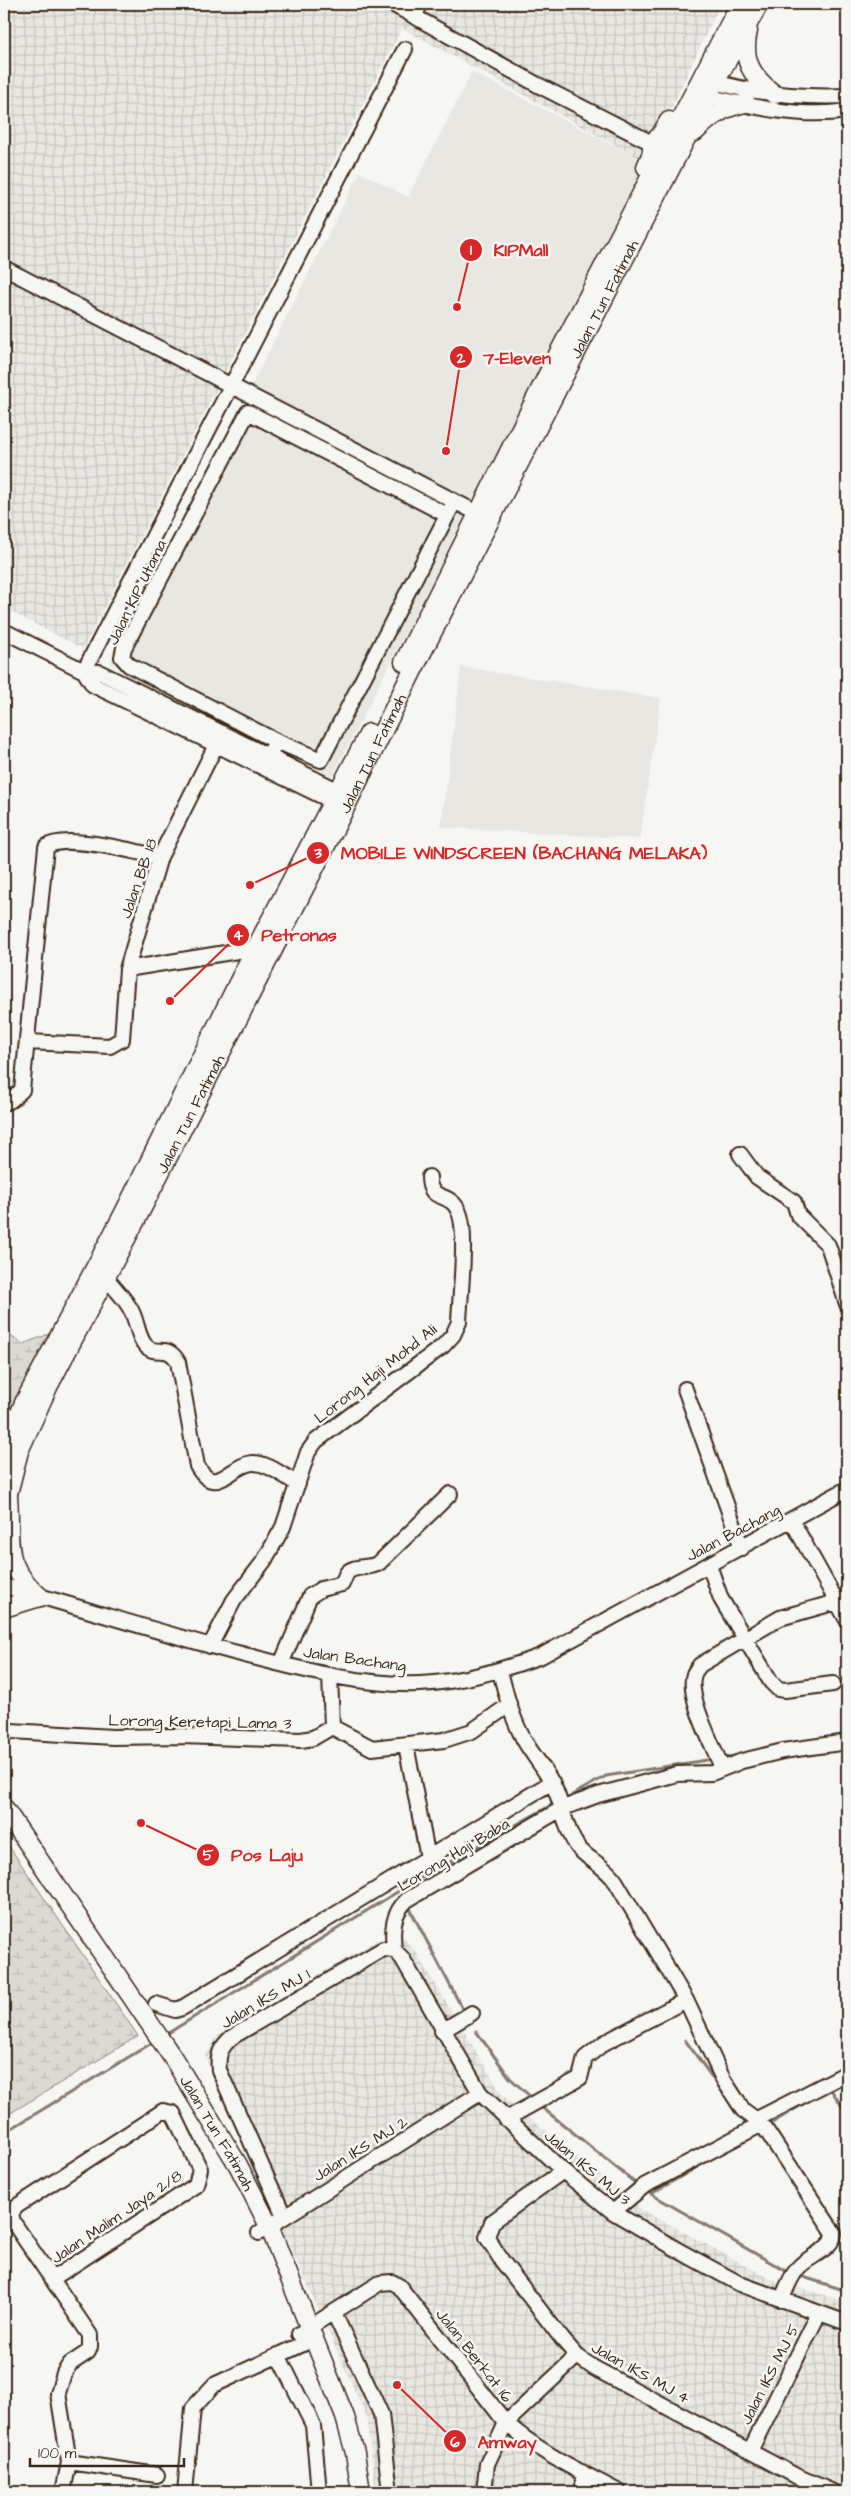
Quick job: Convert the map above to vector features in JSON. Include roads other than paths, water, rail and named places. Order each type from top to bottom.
[{"type":"main road","name":"Jalan Tun Fatimah","points":[[4,1452],[24,1403],[128,1204],[256,948],[342,799],[413,670],[680,150],[727,28],[740,4]]},
{"type":"main road","name":"Jalan Tun Fatimah","points":[[4,1509],[25,1433],[106,1278],[342,799],[479,514],[646,184],[759,4]]},
{"type":"main road","points":[[750,21],[746,39],[747,63],[753,74],[774,94]]},
{"type":"main road","points":[[646,184],[643,179],[652,153],[652,143],[663,133],[699,59],[713,40],[727,28]]},
{"type":"main road","points":[[680,150],[714,114],[724,108],[746,104]]},
{"type":"main road","points":[[8,1489],[10,1518],[6,1552],[10,1565],[25,1586],[40,1597]]},
{"type":"main road","points":[[4,1608],[40,1597]]},
{"type":"main road","name":"Jalan Tun Fatimah","points":[[4,1808],[148,2029]]},
{"type":"main road","name":"Jalan Tun Fatimah","points":[[4,1824],[229,2148],[264,2230],[304,2336],[333,2420],[343,2455],[349,2492]]},
{"type":"main road","name":"Jalan Tun Fatimah","points":[[304,2336],[345,2417],[355,2453],[361,2492]]},
{"type":"street","points":[[392,4],[418,10],[536,84],[652,143]]},
{"type":"street","points":[[84,671],[405,49]]},
{"type":"street","points":[[705,88],[810,97],[847,96]]},
{"type":"street","points":[[705,88],[746,104],[802,112],[847,111]]},
{"type":"street","points":[[4,268],[479,514]]},
{"type":"street","name":"Jalan KIP Utama","points":[[447,515],[248,412],[124,648],[122,657],[129,665],[276,741],[321,760],[454,502]]},
{"type":"street","points":[[4,630],[84,671],[99,672],[268,756],[342,799]]},
{"type":"street","points":[[84,671],[93,685],[216,745],[342,799]]},
{"type":"street","points":[[268,756],[276,741]]},
{"type":"street","name":"Jalan BB 18","points":[[28,1042],[110,1046],[122,1039],[127,969],[160,857],[216,745]]},
{"type":"street","points":[[4,1103],[18,1096],[22,1090],[46,847],[56,842],[94,843],[160,857]]},
{"type":"street","points":[[127,969],[256,948]]},
{"type":"street","points":[[740,1154],[758,1177],[794,1202],[798,1215],[828,1245],[847,1304]]},
{"type":"street","name":"Lorong Haji Mohd Ali","points":[[210,1646],[234,1600],[264,1561],[283,1527],[308,1452],[316,1441],[443,1346],[453,1335],[459,1322],[463,1223],[456,1204],[451,1199],[437,1195],[432,1191],[429,1177]]},
{"type":"street","points":[[106,1278],[128,1305],[145,1345],[151,1349],[168,1350],[174,1354],[178,1362],[197,1466],[202,1474],[208,1480],[216,1480],[253,1463],[264,1466],[298,1484]]},
{"type":"street","points":[[685,1389],[742,1548]]},
{"type":"street","name":"Jalan Bachang","points":[[4,1586],[210,1646],[281,1664],[330,1675],[377,1682],[420,1684],[500,1671],[541,1656],[847,1489]]},
{"type":"street","points":[[281,1664],[310,1596],[321,1589],[342,1584],[347,1573],[352,1569],[370,1567],[379,1563],[450,1494]]},
{"type":"street","points":[[792,1520],[842,1601],[847,1620]]},
{"type":"street","points":[[709,1565],[720,1599],[770,1682],[778,1689],[785,1690],[833,1684]]},
{"type":"street","points":[[720,1762],[695,1698],[692,1685],[694,1674],[700,1665],[780,1618],[842,1601]]},
{"type":"street","points":[[500,1671],[509,1705],[524,1740],[552,1782],[564,1808],[567,1824],[575,1843],[586,1856],[608,1870],[686,2000],[723,2079],[743,2110],[759,2122],[834,2233],[830,2243],[799,2266],[789,2280],[782,2300]]},
{"type":"street","points":[[330,1675],[332,1727],[372,1748],[457,1738],[472,1731],[509,1705]]},
{"type":"street","name":"Lorong Keretapi Lama 3","points":[[11,1731],[113,1737],[190,1736],[301,1740],[313,1738],[332,1727]]},
{"type":"street","name":"Lorong Haji Baba","points":[[389,1950],[394,1920],[398,1909],[407,1900],[564,1808],[632,1784],[676,1774],[712,1773],[720,1762],[847,1742]]},
{"type":"street","points":[[406,1745],[428,1858]]},
{"type":"street","points":[[156,2004],[175,2010],[182,2008],[552,1782]]},
{"type":"street","name":"Jalan IKS MJ 3","points":[[389,1950],[402,1958],[442,2031],[480,2093],[563,2171],[612,2212],[740,2284],[847,2323]]},
{"type":"street","name":"Jalan IKS MJ 1","points":[[284,2216],[220,2070],[218,2059],[222,2046],[232,2037],[389,1950]]},
{"type":"street","points":[[506,2119],[580,2078],[585,2058],[604,2043],[686,2000]]},
{"type":"street","points":[[442,2031],[472,2013]]},
{"type":"street","points":[[612,2212],[644,2186],[847,2073]]},
{"type":"street","name":"Jalan IKS MJ 2","points":[[264,2230],[480,2093]]},
{"type":"street","name":"Jalan Malim Jaya 2/8","points":[[163,2111],[169,2111],[176,2116],[200,2169],[198,2180],[191,2189],[52,2280],[13,2222],[11,2213],[17,2206],[163,2111]]},
{"type":"street","name":"Jalan IKS MJ 4","points":[[563,2171],[492,2222],[487,2238],[502,2261],[577,2356],[594,2368],[796,2476],[833,2492]]},
{"type":"street","points":[[52,2280],[90,2335],[88,2352],[70,2364],[64,2373],[58,2394],[69,2462],[63,2492]]},
{"type":"street","name":"Jalan Berkat 16","points":[[185,2492],[193,2408],[214,2385],[278,2355],[334,2313],[380,2283],[392,2282],[399,2286],[506,2423],[531,2444],[619,2492]]},
{"type":"street","points":[[334,2313],[381,2414],[390,2492]]},
{"type":"street","name":"Jalan IKS MJ 5","points":[[750,2451],[819,2313]]},
{"type":"street","points":[[278,2355],[313,2425],[319,2492]]},
{"type":"street","points":[[484,2492],[487,2464],[506,2423],[577,2356]]},
{"type":"street","points":[[69,2462],[157,2475]]},
{"type":"street","points":[[582,2472],[584,2492]]},
{"type":"waterway","points":[[722,1758],[740,1755]]},
{"type":"waterway","points":[[572,1795],[606,1776],[713,1759]]},
{"type":"waterway","points":[[165,2035],[402,1889],[555,1803]]},
{"type":"waterway","points":[[410,1909],[463,2010]]},
{"type":"waterway","points":[[476,2031],[510,2078],[533,2099]]},
{"type":"waterway","points":[[685,2040],[725,2095]]},
{"type":"waterway","points":[[4,2133],[155,2041]]},
{"type":"waterway","points":[[830,2088],[845,2111]]},
{"type":"waterway","points":[[767,2126],[818,2095]]},
{"type":"waterway","points":[[539,2105],[639,2186]]},
{"type":"waterway","points":[[739,2114],[748,2128]]},
{"type":"waterway","points":[[651,2194],[723,2152]]},
{"type":"waterway","points":[[644,2190],[791,2274]]},
{"type":"waterway","points":[[797,2275],[847,2291]]},
{"type":"place","name":"KIPMall","points":[[457,307]]},
{"type":"place","name":"7-Eleven","points":[[446,451]]},
{"type":"place","name":"MOBILE WINDSCREEN (BACHANG MELAKA)","points":[[250,885]]},
{"type":"place","name":"Petronas","points":[[170,1001]]},
{"type":"place","name":"Pos Laju","points":[[141,1823]]},
{"type":"place","name":"Amway","points":[[397,2385]]}]
